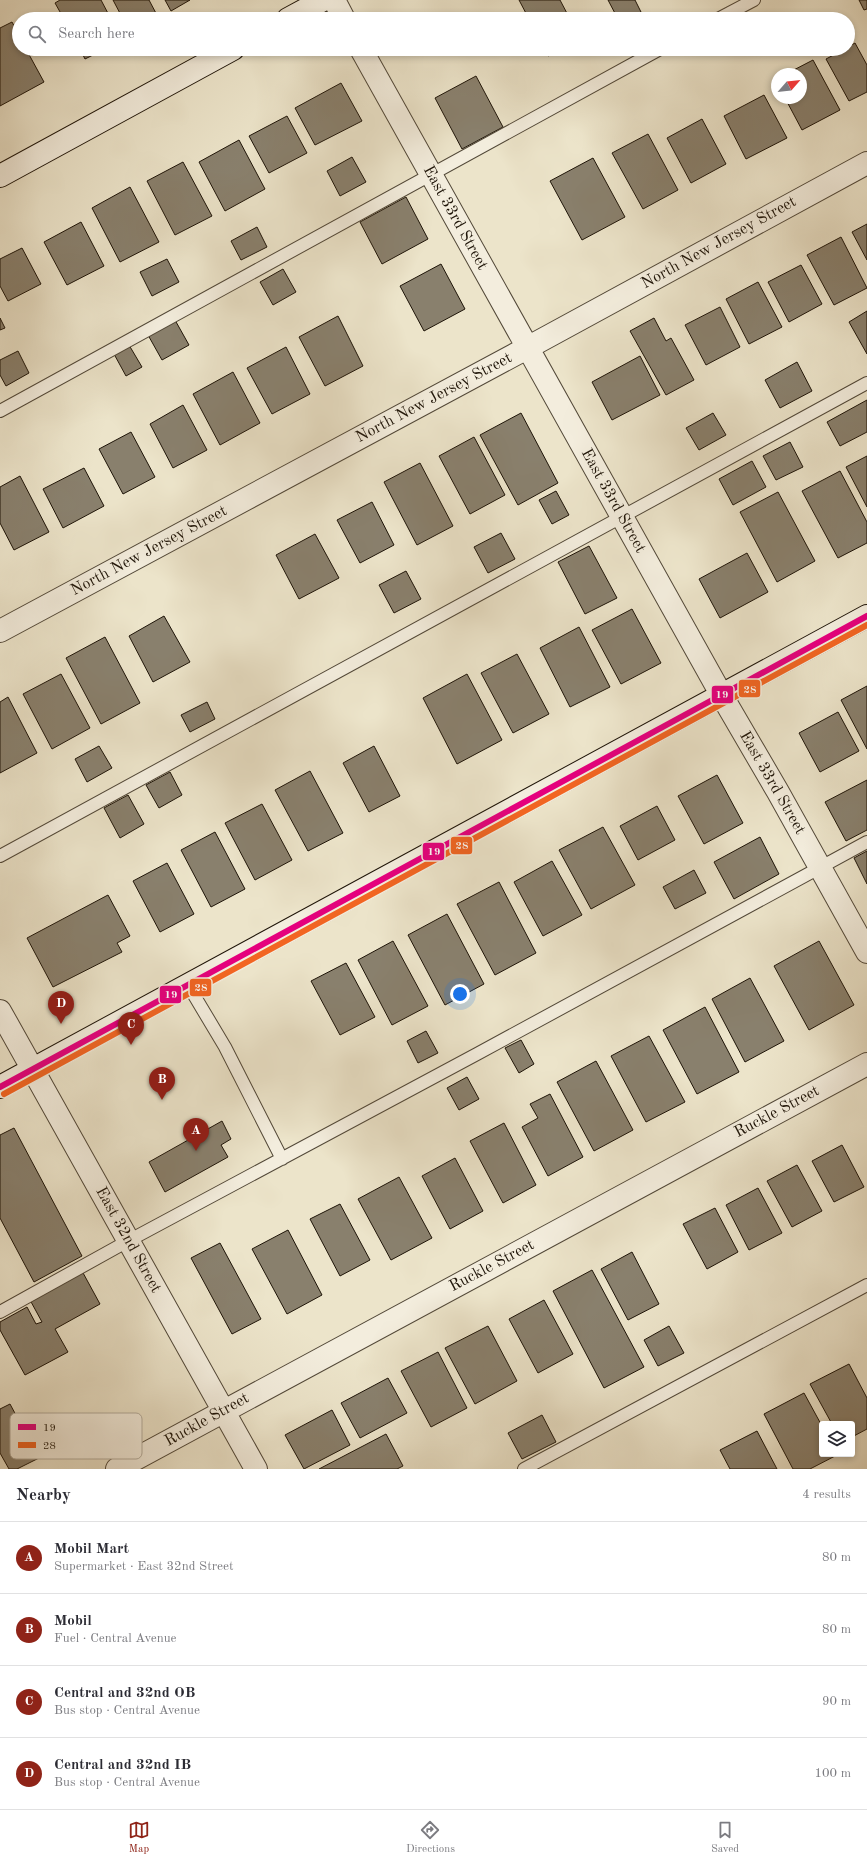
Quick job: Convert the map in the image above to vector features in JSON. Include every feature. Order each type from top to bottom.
[{"type":"street","points":[[301,12],[323,0]]},
{"type":"street","points":[[334,0],[340,12]]},
{"type":"street","points":[[0,176],[220,56]]},
{"type":"street","name":"East 33rd Street","points":[[365,56],[722,696],[867,952]]},
{"type":"street","name":"North New Jersey Street","points":[[0,631],[527,348],[867,163]]},
{"type":"street","points":[[0,1087],[867,616]]},
{"type":"street","name":"East 32nd Street","points":[[0,1011],[256,1469]]},
{"type":"street","name":"Ruckle Street","points":[[142,1455],[867,1064]]},
{"type":"street","name":"Ruckle Street","points":[[117,1469],[135,1459]]},
{"type":"lane","points":[[731,12],[754,0]]},
{"type":"lane","points":[[0,411],[85,366],[430,174],[647,56]]},
{"type":"lane","points":[[0,856],[867,383]]},
{"type":"lane","points":[[0,1312],[128,1241],[867,842]]},
{"type":"lane","points":[[188,985],[225,1047],[282,1159]]},
{"type":"lane","points":[[524,1469],[867,1285]]},
{"type":"building","points":[[60,0],[101,0],[107,12],[60,12],[55,3]]},
{"type":"building","points":[[113,0],[149,0],[155,12],[119,12]]},
{"type":"building","points":[[165,0],[190,0],[171,11]]},
{"type":"building","points":[[519,0],[560,0],[566,12],[525,12]]},
{"type":"building","points":[[608,0],[635,0],[641,12],[614,12]]},
{"type":"building","points":[[859,0],[867,0],[867,9],[864,10]]},
{"type":"building","points":[[12,22],[12,56],[30,56],[44,82],[0,106],[0,28]]},
{"type":"building","points":[[855,43],[867,65],[867,92],[849,101],[826,59],[832,56],[855,56]]},
{"type":"building","points":[[84,56],[91,56],[85,59]]},
{"type":"building","points":[[813,60],[840,110],[802,130],[788,104],[807,104],[807,68],[798,68]]},
{"type":"building","points":[[476,76],[503,127],[462,149],[435,98]]},
{"type":"building","points":[[341,83],[362,121],[315,145],[295,108]]},
{"type":"building","points":[[764,95],[787,138],[746,159],[724,116]]},
{"type":"building","points":[[287,116],[307,153],[269,173],[249,136]]},
{"type":"building","points":[[702,119],[726,164],[691,183],[667,138]]},
{"type":"building","points":[[648,134],[678,190],[643,209],[612,153]]},
{"type":"building","points":[[239,140],[265,189],[225,211],[199,162]]},
{"type":"building","points":[[352,157],[366,182],[340,196],[327,171]]},
{"type":"building","points":[[593,158],[625,217],[582,240],[550,181]]},
{"type":"building","points":[[183,162],[212,216],[175,235],[147,181]]},
{"type":"building","points":[[130,187],[159,242],[120,262],[92,208]]},
{"type":"building","points":[[406,197],[428,239],[382,264],[360,222]]},
{"type":"building","points":[[81,222],[104,266],[67,285],[44,242]]},
{"type":"building","points":[[867,224],[867,260],[852,232]]},
{"type":"building","points":[[257,227],[267,247],[241,260],[231,241]]},
{"type":"building","points":[[841,237],[867,288],[834,305],[807,255]]},
{"type":"building","points":[[22,248],[41,284],[8,301],[0,286],[0,259]]},
{"type":"building","points":[[167,259],[179,282],[152,296],[140,272]]},
{"type":"building","points":[[441,264],[465,309],[424,331],[400,286]]},
{"type":"building","points":[[801,265],[822,304],[789,322],[768,282]]},
{"type":"building","points":[[283,269],[296,292],[273,305],[260,282]]},
{"type":"building","points":[[758,282],[782,327],[749,344],[726,299]]},
{"type":"building","points":[[720,307],[740,347],[706,365],[685,325]]},
{"type":"building","points":[[867,311],[867,354],[849,322]]},
{"type":"building","points":[[338,316],[363,366],[325,386],[299,337]]},
{"type":"building","points":[[0,318],[5,328],[0,330]]},
{"type":"building","points":[[654,318],[666,341],[671,338],[694,380],[666,395],[630,331]]},
{"type":"building","points":[[175,320],[189,345],[162,360],[148,335]]},
{"type":"building","points":[[129,345],[142,367],[126,376],[114,354]]},
{"type":"building","points":[[286,347],[310,394],[272,414],[247,368]]},
{"type":"building","points":[[18,351],[29,373],[6,386],[0,375],[0,360]]},
{"type":"building","points":[[640,356],[660,395],[612,420],[592,382]]},
{"type":"building","points":[[797,362],[812,391],[780,408],[765,380]]},
{"type":"building","points":[[233,372],[260,423],[220,445],[193,394]]},
{"type":"building","points":[[867,400],[867,432],[840,446],[827,422]]},
{"type":"building","points":[[183,405],[207,450],[173,468],[150,424]]},
{"type":"building","points":[[521,413],[558,483],[518,505],[480,435]]},
{"type":"building","points":[[713,413],[726,435],[699,450],[686,428]]},
{"type":"building","points":[[131,432],[155,477],[123,494],[99,449]]},
{"type":"building","points":[[474,437],[505,495],[470,514],[439,456]]},
{"type":"building","points":[[790,442],[803,467],[776,480],[763,456]]},
{"type":"building","points":[[867,456],[867,507],[846,467]]},
{"type":"building","points":[[752,461],[766,487],[733,505],[719,479]]},
{"type":"building","points":[[420,463],[453,526],[417,545],[384,482]]},
{"type":"building","points":[[84,468],[104,506],[63,528],[43,489]]},
{"type":"building","points":[[840,471],[867,522],[867,543],[838,558],[802,491]]},
{"type":"building","points":[[20,476],[49,532],[14,550],[0,523],[0,487]]},
{"type":"building","points":[[556,491],[569,515],[552,524],[539,500]]},
{"type":"building","points":[[778,492],[815,561],[777,582],[740,512]]},
{"type":"building","points":[[372,502],[394,545],[360,563],[337,520]]},
{"type":"building","points":[[501,533],[515,559],[488,573],[474,547]]},
{"type":"building","points":[[315,534],[339,578],[299,599],[276,555]]},
{"type":"building","points":[[589,546],[617,598],[585,614],[558,562]]},
{"type":"building","points":[[747,553],[768,592],[720,618],[699,579]]},
{"type":"building","points":[[406,571],[421,599],[394,613],[379,585]]},
{"type":"building","points":[[632,609],[661,663],[621,684],[592,630]]},
{"type":"building","points":[[164,616],[190,662],[153,682],[129,636]]},
{"type":"building","points":[[579,627],[610,687],[570,707],[540,648]]},
{"type":"building","points":[[105,637],[140,703],[101,724],[66,658]]},
{"type":"building","points":[[517,654],[549,714],[513,733],[481,673]]},
{"type":"building","points":[[61,674],[90,728],[52,749],[23,694]]},
{"type":"building","points":[[467,674],[502,740],[457,764],[423,698]]},
{"type":"building","points":[[867,686],[867,749],[841,700]]},
{"type":"building","points":[[8,697],[37,753],[0,773],[0,702]]},
{"type":"building","points":[[207,702],[215,719],[190,732],[181,715]]},
{"type":"building","points":[[838,712],[859,751],[820,772],[799,733]]},
{"type":"building","points":[[99,746],[112,768],[87,782],[75,759]]},
{"type":"building","points":[[374,746],[400,796],[369,812],[343,763]]},
{"type":"building","points":[[310,771],[343,833],[308,851],[275,790]]},
{"type":"building","points":[[170,772],[182,795],[159,808],[146,785]]},
{"type":"building","points":[[717,775],[743,823],[704,844],[678,796]]},
{"type":"building","points":[[867,780],[867,830],[846,841],[825,802]]},
{"type":"building","points":[[128,795],[144,824],[120,838],[104,808]]},
{"type":"building","points":[[262,804],[292,860],[255,880],[225,823]]},
{"type":"building","points":[[657,806],[675,840],[638,860],[620,826]]},
{"type":"building","points":[[603,827],[635,885],[591,909],[559,850]]},
{"type":"building","points":[[215,832],[245,889],[211,907],[181,850]]},
{"type":"building","points":[[760,837],[779,874],[734,899],[714,862]]},
{"type":"building","points":[[867,851],[867,884],[854,858]]},
{"type":"building","points":[[552,861],[582,915],[543,936],[514,882]]},
{"type":"building","points":[[167,863],[194,914],[160,932],[133,881]]},
{"type":"building","points":[[694,870],[706,893],[675,909],[663,887]]},
{"type":"building","points":[[499,882],[536,953],[495,975],[457,904]]},
{"type":"building","points":[[108,895],[130,936],[117,943],[122,952],[53,987],[27,938]]},
{"type":"building","points":[[447,914],[484,984],[445,1005],[408,935]]},
{"type":"building","points":[[393,941],[428,1006],[392,1025],[358,960]]},
{"type":"building","points":[[819,941],[854,1005],[809,1030],[774,966]]},
{"type":"building","points":[[346,963],[375,1017],[340,1035],[311,981]]},
{"type":"building","points":[[750,978],[784,1041],[745,1062],[712,999]]},
{"type":"building","points":[[705,1007],[739,1072],[697,1094],[663,1030]]},
{"type":"building","points":[[426,1031],[438,1053],[418,1063],[407,1041]]},
{"type":"building","points":[[649,1036],[685,1102],[646,1122],[611,1056]]},
{"type":"building","points":[[521,1040],[534,1064],[519,1073],[505,1048]]},
{"type":"building","points":[[596,1061],[633,1130],[594,1151],[557,1082]]},
{"type":"building","points":[[467,1077],[479,1099],[459,1110],[447,1088]]},
{"type":"building","points":[[550,1094],[583,1157],[548,1176],[522,1127],[538,1118],[530,1104]]},
{"type":"building","points":[[222,1121],[231,1139],[221,1145],[228,1157],[165,1192],[149,1162]]},
{"type":"building","points":[[504,1123],[536,1185],[503,1203],[470,1141]]},
{"type":"building","points":[[14,1128],[82,1256],[34,1282],[0,1218],[0,1135]]},
{"type":"building","points":[[842,1145],[864,1187],[834,1202],[812,1161]]},
{"type":"building","points":[[455,1158],[483,1211],[450,1229],[422,1176]]},
{"type":"building","points":[[797,1165],[822,1211],[792,1227],[767,1181]]},
{"type":"building","points":[[399,1177],[432,1238],[391,1260],[358,1199]]},
{"type":"building","points":[[758,1188],[782,1233],[749,1250],[726,1205]]},
{"type":"building","points":[[340,1204],[370,1260],[340,1276],[310,1219]]},
{"type":"building","points":[[715,1208],[738,1252],[707,1269],[683,1224]]},
{"type":"building","points":[[288,1230],[322,1295],[287,1314],[252,1249]]},
{"type":"building","points":[[220,1243],[261,1319],[232,1334],[191,1258]]},
{"type":"building","points":[[632,1252],[659,1304],[628,1320],[601,1269]]},
{"type":"building","points":[[592,1270],[644,1367],[604,1388],[553,1291]]},
{"type":"building","points":[[82,1271],[100,1304],[55,1329],[68,1352],[25,1375],[0,1330],[0,1322],[27,1307],[36,1324],[42,1322],[30,1300]]},
{"type":"building","points":[[544,1300],[573,1354],[538,1373],[509,1319]]},
{"type":"building","points":[[488,1326],[517,1381],[475,1404],[445,1348]]},
{"type":"building","points":[[669,1326],[684,1353],[658,1366],[644,1340]]},
{"type":"building","points":[[438,1352],[467,1408],[431,1427],[401,1371]]},
{"type":"building","points":[[849,1364],[867,1398],[867,1429],[855,1435],[855,1421],[830,1421],[810,1384]]},
{"type":"building","points":[[388,1378],[407,1413],[360,1438],[341,1403]]},
{"type":"building","points":[[804,1393],[819,1421],[819,1457],[833,1457],[810,1469],[793,1469],[764,1414]]},
{"type":"building","points":[[10,1404],[15,1413],[10,1413],[10,1459],[37,1459],[17,1469],[9,1469],[0,1453],[0,1409]]},
{"type":"building","points":[[332,1410],[350,1445],[304,1469],[285,1435]]},
{"type":"building","points":[[542,1415],[556,1442],[522,1459],[508,1433]]},
{"type":"building","points":[[757,1431],[777,1469],[730,1469],[720,1450]]},
{"type":"building","points":[[386,1434],[403,1466],[397,1469],[319,1469]]},
{"type":"transit line","name":"19","points":[[0,1087],[867,616]]},
{"type":"transit line","name":"28","points":[[4,1094],[867,625]]},
{"type":"place","name":"Central and 32nd IB","points":[[61,1024]]},
{"type":"place","name":"Central and 32nd OB","points":[[131,1045]]},
{"type":"place","name":"Mobil","points":[[162,1100]]},
{"type":"place","name":"Mobil Mart","points":[[196,1151]]}]
